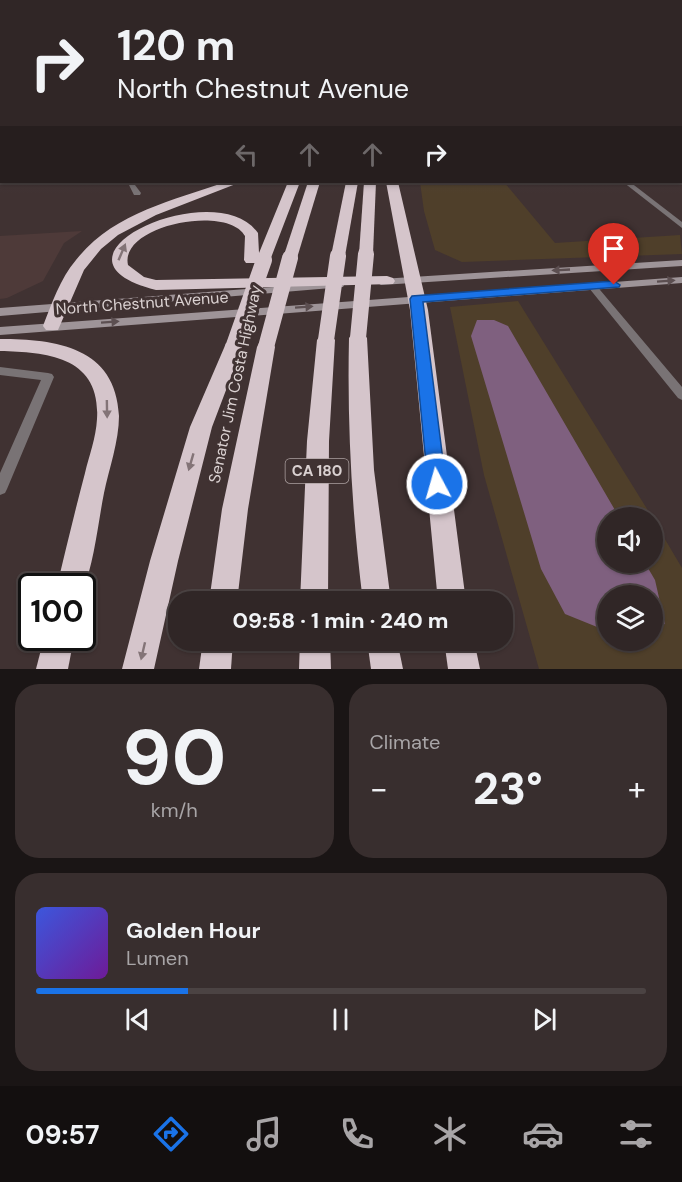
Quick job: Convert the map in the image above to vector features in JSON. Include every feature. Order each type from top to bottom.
[{"type":"highway","points":[[52,326],[79,265],[107,236],[145,214],[232,183]]},
{"type":"highway","points":[[138,669],[164,561],[201,427],[258,260],[294,183]]},
{"type":"highway","name":"Senator Jim Costa Highway","points":[[225,591],[236,509],[266,347],[290,258],[314,183]]},
{"type":"highway","name":"CA 180","points":[[314,591],[318,441],[326,340],[352,183]]},
{"type":"highway","points":[[370,183],[358,338],[357,392],[361,465],[376,591]]},
{"type":"highway","points":[[392,183],[416,299],[451,591]]},
{"type":"highway","points":[[258,260],[248,229],[227,219],[205,216],[167,221],[138,234],[123,248],[118,264],[130,278],[156,285],[387,281]]},
{"type":"highway","points":[[0,345],[25,344],[53,348],[79,357],[97,375],[108,400],[105,435],[74,573]]},
{"type":"highway","points":[[52,669],[56,651]]},
{"type":"highway","points":[[215,669],[217,651]]},
{"type":"highway","points":[[315,651],[315,669]]},
{"type":"highway","points":[[384,651],[387,669]]},
{"type":"highway","points":[[461,651],[464,669]]},
{"type":"main road","name":"North Chestnut Avenue","points":[[0,312],[412,279],[682,263]]},
{"type":"main road","name":"North Chestnut Avenue","points":[[0,331],[682,280]]},
{"type":"street","points":[[133,183],[137,192]]},
{"type":"street","points":[[627,183],[682,226]]},
{"type":"street","points":[[592,286],[682,395]]},
{"type":"street","points":[[0,371],[48,377],[0,489]]},
{"type":"shaded area","points":[[420,183],[505,183],[555,243],[680,235],[682,254],[462,262],[435,250],[424,211]]},
{"type":"shaded area","points":[[82,231],[64,243],[43,281],[0,299],[0,236]]},
{"type":"shaded area","points":[[518,301],[646,507],[597,507],[597,573],[663,573],[663,536],[682,568],[682,669],[539,669],[484,475],[450,307]]},
{"type":"shaded area","points":[[477,320],[494,320],[508,326],[613,507],[597,507],[597,573],[651,573],[655,580],[656,585],[597,585],[597,627],[565,614],[541,569],[471,336]]},
{"type":"route","points":[[437,484],[416,299],[614,285]]}]
